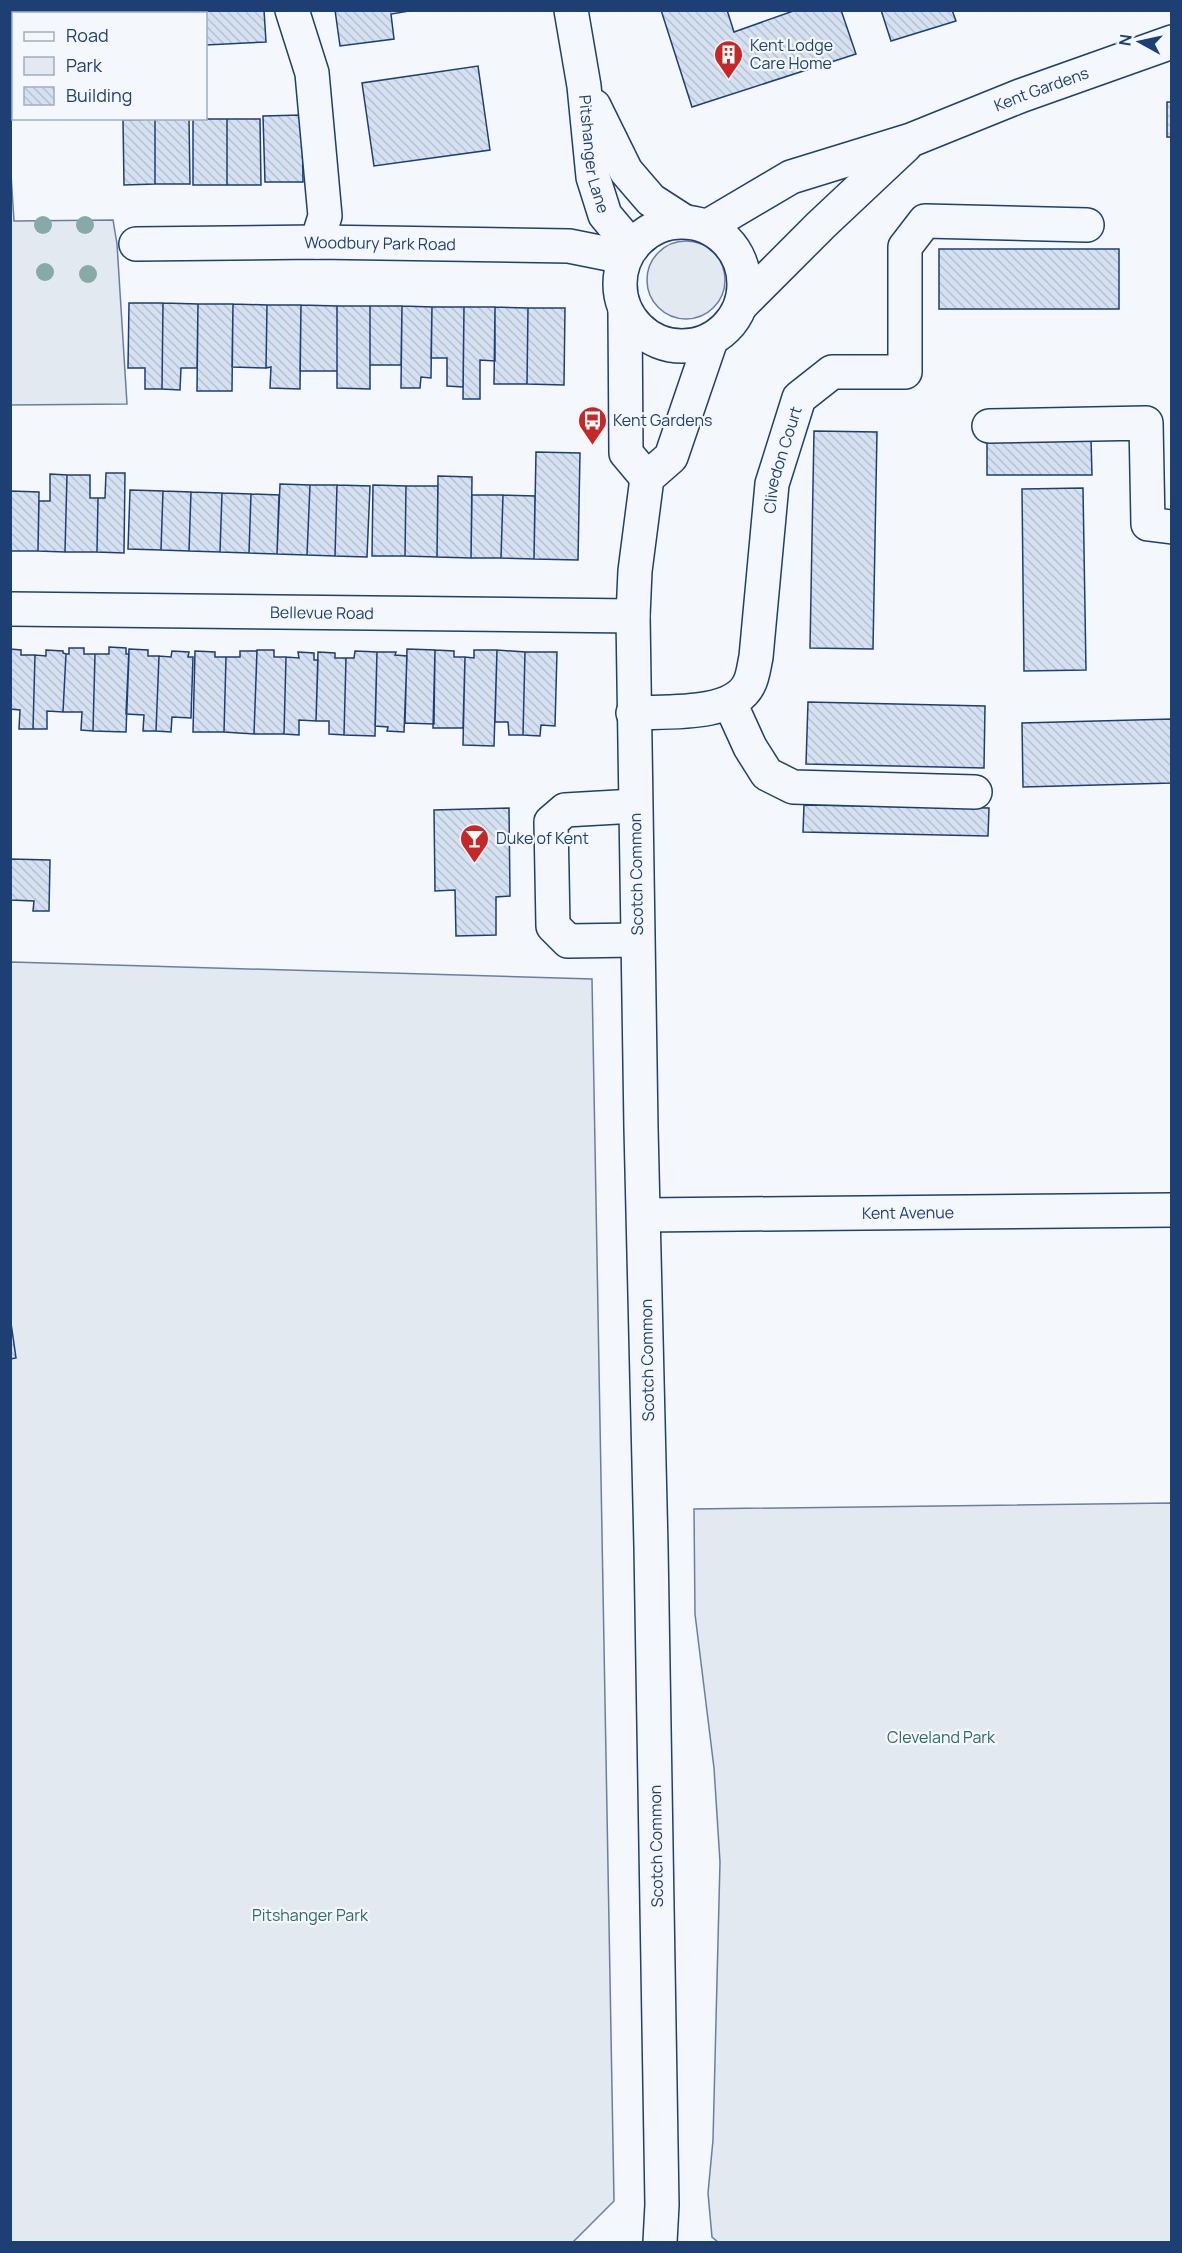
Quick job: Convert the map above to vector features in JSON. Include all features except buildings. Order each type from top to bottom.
[{"type":"main road","points":[[292,10],[312,73],[325,216],[317,242]]},
{"type":"main road","name":"Pitshanger Lane","points":[[571,10],[584,86],[593,177],[605,215],[628,251]]},
{"type":"main road","name":"Kent Gardens","points":[[695,223],[791,177],[911,140],[1031,92],[1172,42]]},
{"type":"main road","name":"Pitshanger Lane","points":[[584,86],[626,171],[651,200],[695,223]]},
{"type":"main road","name":"Kent Gardens","points":[[741,305],[911,140]]},
{"type":"main road","name":"Clivedon Court","points":[[730,703],[750,684],[756,657],[772,483],[799,398],[832,372],[905,372],[905,247],[925,221],[1087,225]]},
{"type":"main road","points":[[625,311],[648,337],[670,345],[688,346],[711,340],[731,324],[741,305],[745,281],[740,258],[728,240],[695,223],[654,227],[628,251],[619,283],[625,311],[626,453],[647,478],[671,457],[711,340]]},
{"type":"main road","name":"Woodbury Park Road","points":[[136,244],[317,242],[568,246],[628,251]]},
{"type":"main road","points":[[989,426],[1146,423],[1160,526]]},
{"type":"main road","name":"Scotch Common","points":[[647,478],[636,559],[633,616],[633,713],[662,2193],[660,2242]]},
{"type":"main road","name":"Bellevue Road","points":[[10,609],[633,616]]},
{"type":"main road","points":[[633,713],[712,708],[730,703],[750,747],[767,774],[793,787],[975,792]]},
{"type":"main road","points":[[635,806],[565,810],[551,822],[553,926],[568,941],[638,940]]},
{"type":"main road","name":"Kent Avenue","points":[[644,1215],[1172,1210]]},
{"type":"green space","points":[[11,174],[14,221],[113,220],[117,244],[127,404],[11,405]]},
{"type":"green space","points":[[686,241],[701,244],[713,253],[722,265],[725,280],[722,295],[713,307],[701,316],[686,319],[671,316],[659,307],[650,295],[647,280],[650,265],[659,253],[671,244]]},
{"type":"green space","name":"Pitshanger Park","points":[[11,962],[592,979],[614,2201],[573,2242],[11,2242]]},
{"type":"green space","name":"Cleveland Park","points":[[1171,1503],[1171,2242],[718,2242],[712,2237],[708,2193],[713,2140],[720,1862],[714,1768],[695,1614],[694,1509]]},
{"type":"place","name":"Kent Lodge Care Home","points":[[729,80]]},
{"type":"place","name":"Kent Gardens","points":[[592,446]]},
{"type":"place","name":"Duke of Kent","points":[[475,864]]}]
